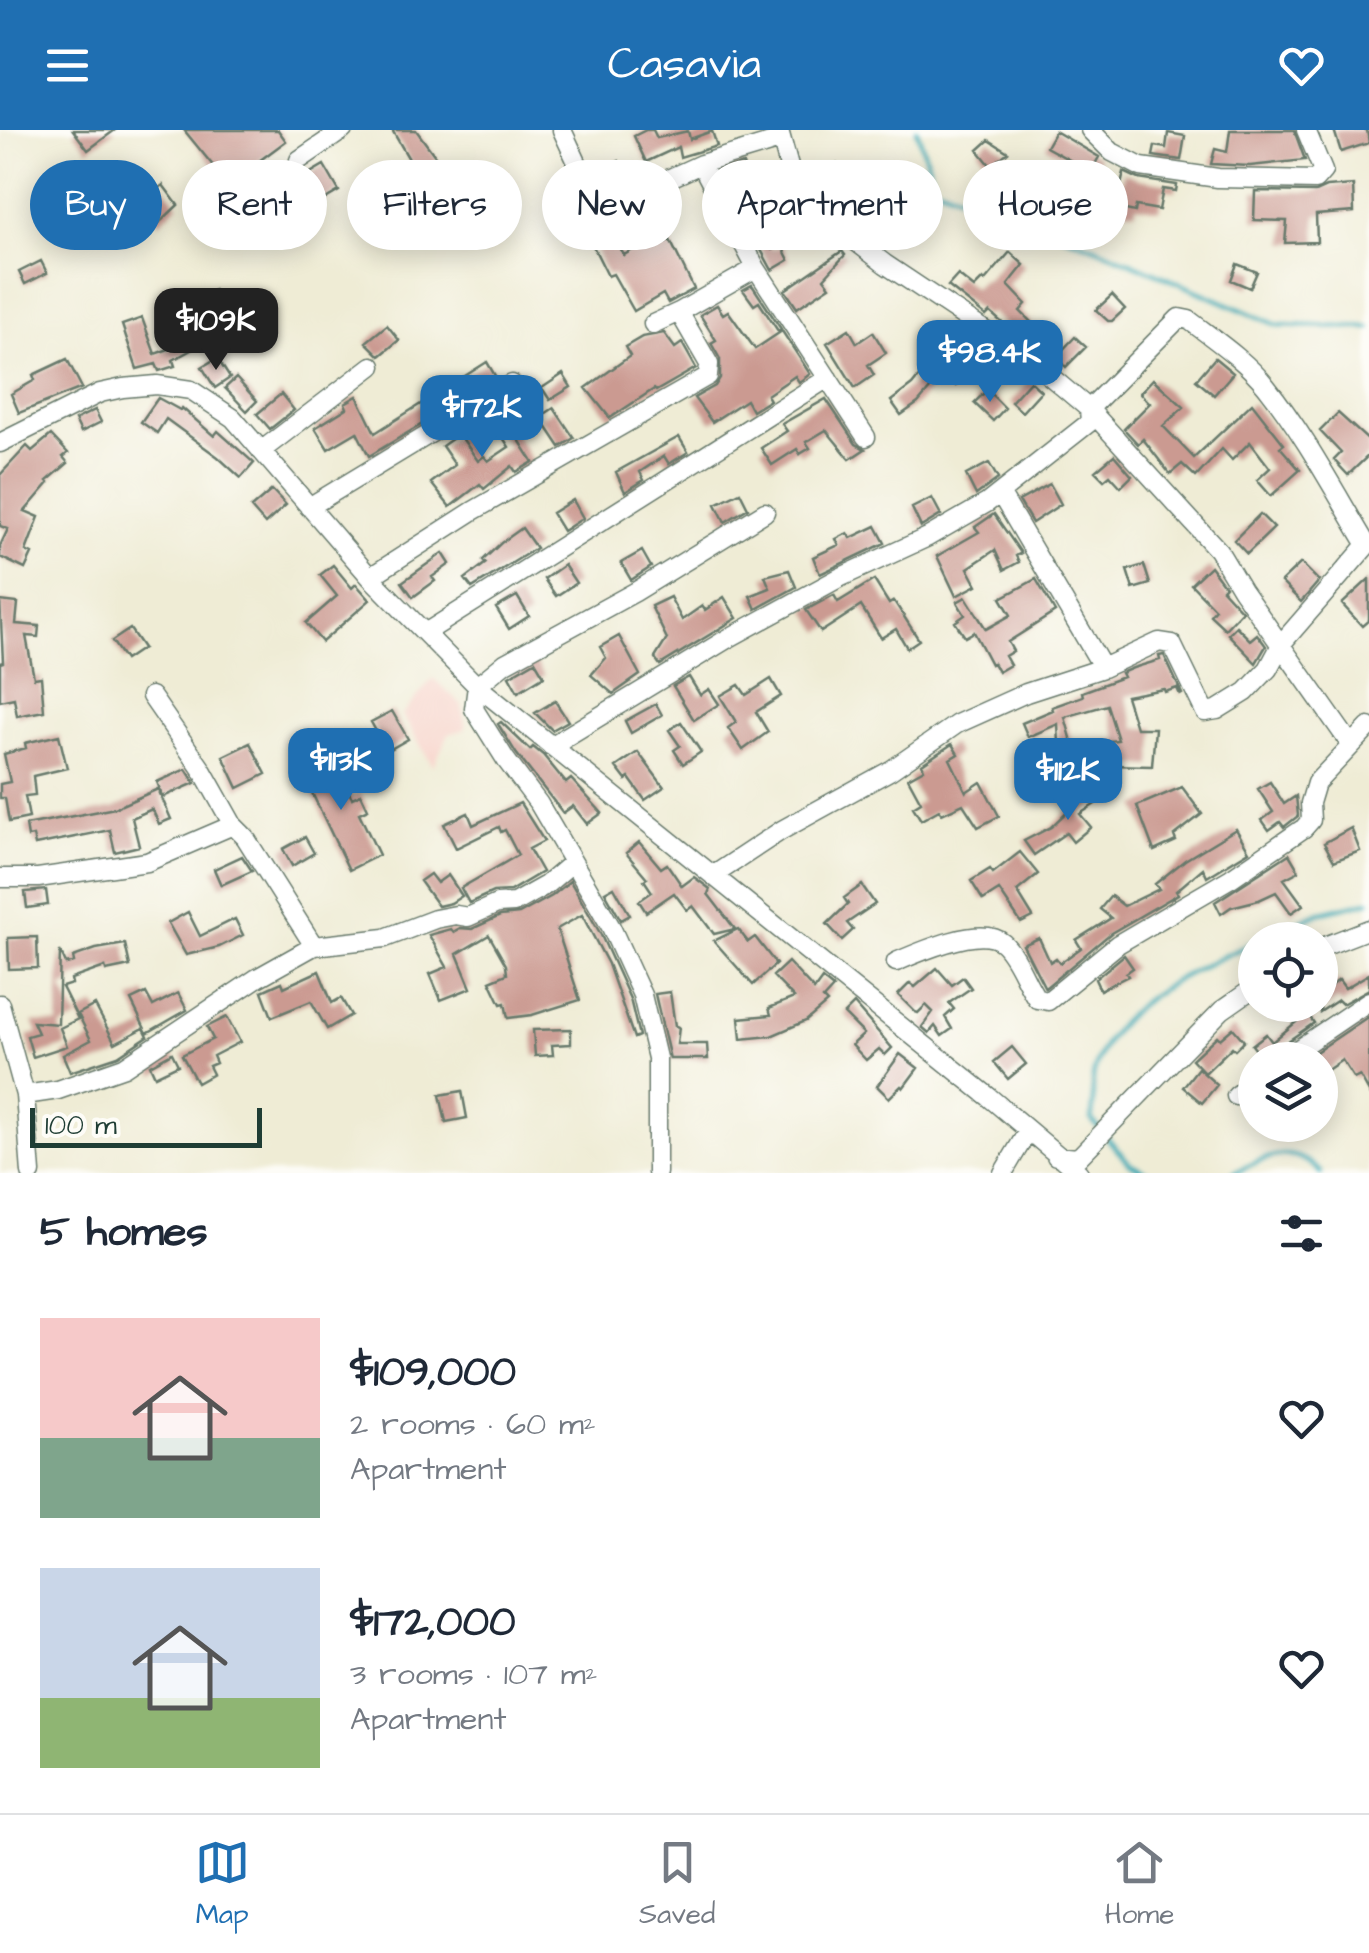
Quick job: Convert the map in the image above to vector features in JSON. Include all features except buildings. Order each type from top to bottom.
[{"type":"street","points":[[299,160],[343,130]]},
{"type":"street","points":[[562,130],[594,199],[601,206],[779,135],[791,174],[811,207],[885,264],[1038,366],[1089,408],[1218,550],[1351,745]]},
{"type":"street","points":[[1090,130],[1112,152],[1141,167],[1218,178],[1315,180],[1323,172],[1306,130]]},
{"type":"street","points":[[700,164],[756,268],[866,437]]},
{"type":"street","points":[[653,324],[756,268]]},
{"type":"street","points":[[370,577],[473,511],[708,376],[709,364],[680,312]]},
{"type":"street","points":[[551,746],[727,639],[839,578],[928,537],[1000,493],[1090,422],[1089,408],[1179,318],[1188,320],[1238,358],[1266,386],[1326,472],[1368,542],[1246,692],[1210,713],[1200,708],[1194,686],[1168,641],[1158,642],[1103,668],[1026,693],[956,724],[892,770],[782,830],[714,875]]},
{"type":"street","points":[[261,451],[372,366]]},
{"type":"street","points":[[424,632],[828,378]]},
{"type":"street","points":[[309,506],[512,384]]},
{"type":"street","points":[[0,443],[100,393],[157,385],[191,390],[233,418],[370,577],[477,686],[1056,1156],[1078,1165],[1222,1010],[1238,999]]},
{"type":"street","points":[[1000,493],[1103,668]]},
{"type":"street","points":[[657,1173],[657,1058],[642,995],[610,927],[540,804],[474,709],[477,686],[505,662],[635,592],[766,512]]},
{"type":"street","points":[[151,696],[314,946]]},
{"type":"street","points":[[896,962],[935,945],[990,936],[1004,943],[1037,999],[1048,1001],[1118,944],[1231,878],[1304,828],[1311,820],[1310,803],[1316,783],[1369,727]]},
{"type":"street","points":[[0,878],[38,878],[147,862],[233,824]]},
{"type":"street","points":[[25,1095],[58,1090],[124,1067],[258,978],[314,946],[384,938],[435,918],[468,917],[496,904],[514,903],[546,885],[573,862]]},
{"type":"street","points":[[1338,941],[1369,929]]},
{"type":"street","points":[[1309,1042],[1369,1001]]},
{"type":"street","points":[[0,1004],[25,1095],[31,1173]]},
{"type":"street","points":[[1002,1173],[1028,1131]]},
{"type":"shaded area","points":[[433,678],[462,705],[466,729],[449,734],[433,766],[402,715]]},
{"type":"waterway","points":[[917,130],[935,186],[1097,248],[1277,325],[1369,328]]},
{"type":"waterway","points":[[1298,922],[1318,913],[1369,901]]},
{"type":"waterway","points":[[1148,1173],[1129,1163],[1091,1119],[1094,1072],[1104,1047],[1137,1007],[1159,991],[1238,950]]},
{"type":"waterway","points":[[1234,1173],[1279,1155],[1300,1158],[1321,1173]]}]
